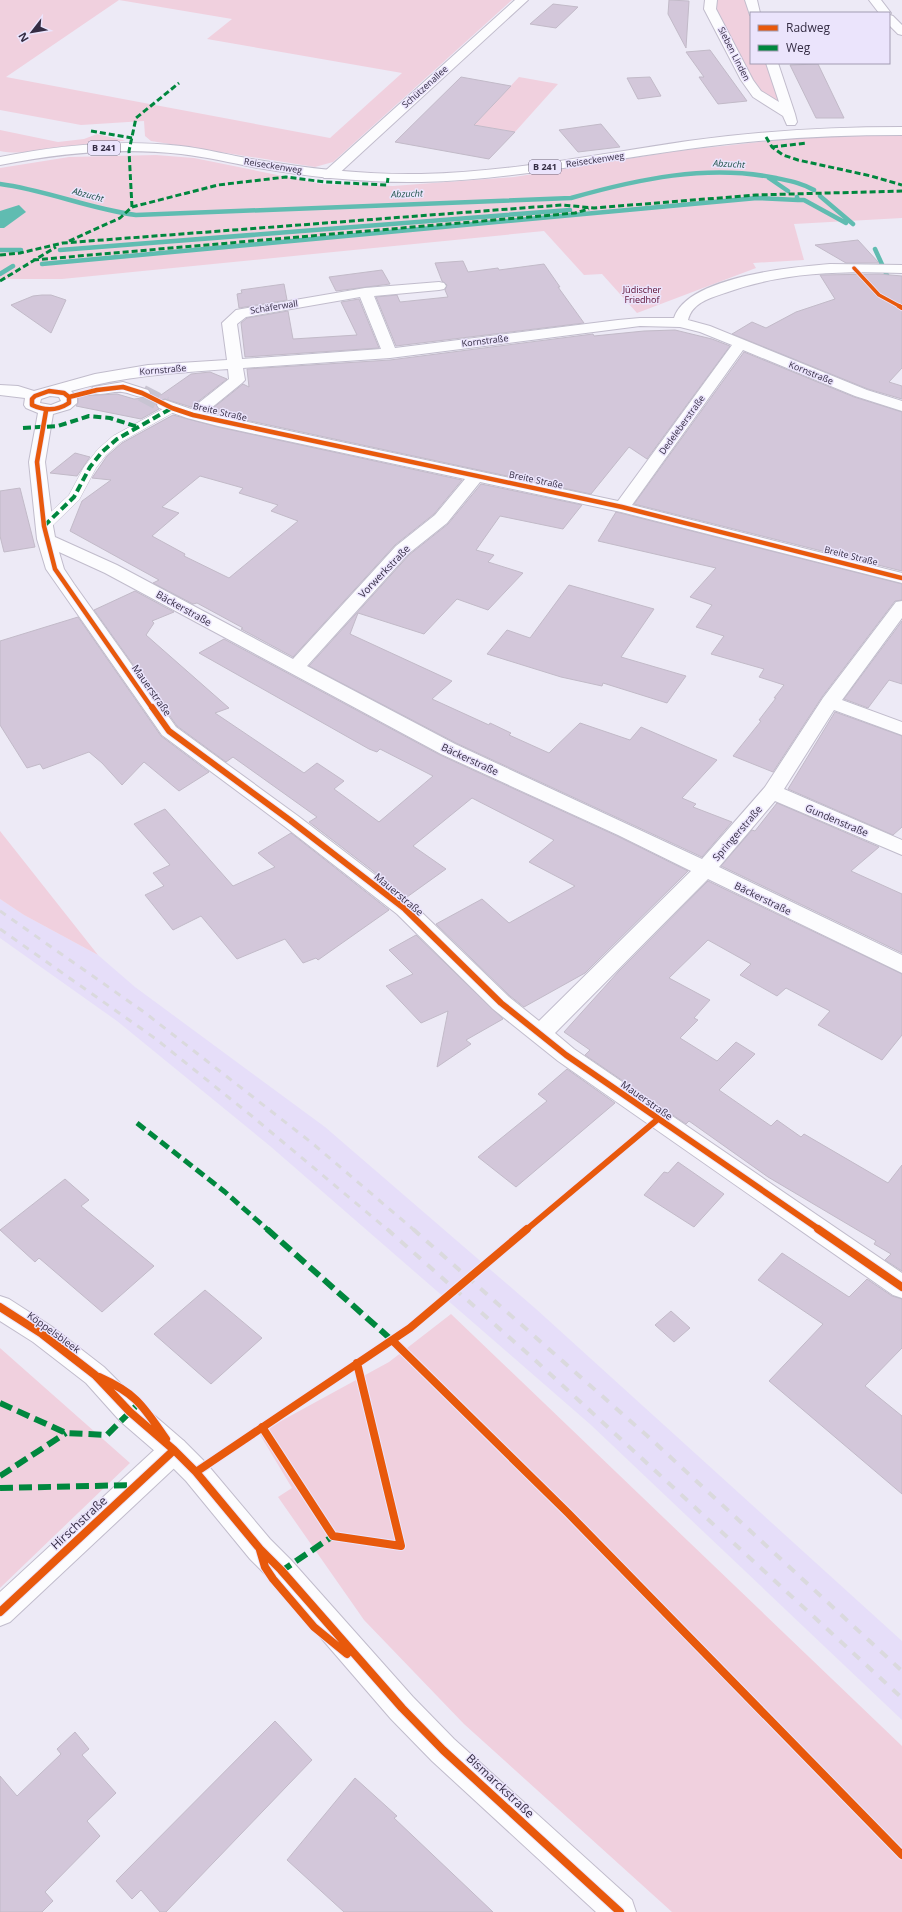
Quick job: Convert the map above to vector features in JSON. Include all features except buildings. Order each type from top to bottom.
[{"type":"street","name":"Schützenallee","points":[[329,175],[522,0]]},
{"type":"street","name":"Sieben Linden","points":[[711,0],[710,9],[747,80],[757,94],[789,114]]},
{"type":"street","points":[[751,0],[754,12]]},
{"type":"street","points":[[875,0],[884,12]]},
{"type":"street","points":[[890,19],[902,32]]},
{"type":"street","points":[[772,64],[778,77],[794,134]]},
{"type":"street","name":"Reiseckenweg","points":[[0,161],[14,158],[103,152],[194,153],[329,175],[402,178],[480,174],[533,169],[701,143],[794,134],[902,131]]},
{"type":"street","points":[[680,323],[686,308],[695,300],[744,281],[801,271],[871,268],[896,269]]},
{"type":"street","name":"Schäferwall","points":[[234,365],[229,323],[241,313],[365,292],[439,286]]},
{"type":"street","points":[[365,292],[390,353]]},
{"type":"street","name":"Kornstraße","points":[[62,394],[95,380],[148,370],[390,353],[640,322],[680,323],[705,329],[842,385],[902,406]]},
{"type":"street","name":"Dedeleberstraße","points":[[622,507],[741,343]]},
{"type":"street","points":[[193,415],[237,380],[234,365]]},
{"type":"street","points":[[0,390],[35,396],[48,391],[62,394],[123,388],[142,393]]},
{"type":"street","points":[[35,396],[32,399],[32,405],[38,409],[46,411],[64,407],[69,402],[62,394]]},
{"type":"street","points":[[45,532],[74,497],[90,467],[102,452],[117,439],[169,406]]},
{"type":"street","name":"Breite Straße","points":[[169,406],[193,415],[622,507],[902,578]]},
{"type":"street","name":"Mauerstraße","points":[[46,411],[37,462],[45,532],[55,569],[169,731],[291,821],[405,910],[501,1003],[566,1055],[637,1106],[902,1287]]},
{"type":"street","name":"Vorwerkstraße","points":[[295,668],[402,550],[441,519],[476,476]]},
{"type":"street","name":"Bäckerstraße","points":[[45,532],[111,569],[448,749],[625,830],[902,965]]},
{"type":"street","name":"Springerstraße","points":[[540,1034],[705,869],[772,792],[830,702],[902,606]]},
{"type":"street","points":[[830,702],[902,729]]},
{"type":"street","name":"Gundenstraße","points":[[772,792],[902,848]]},
{"type":"street","name":"Köppelsbleek","points":[[0,1307],[42,1334],[95,1375],[130,1412],[174,1450]]},
{"type":"street","name":"Bismarckstraße","points":[[174,1450],[196,1472],[260,1549],[265,1567],[273,1580],[314,1627],[369,1671],[443,1750],[620,1912]]},
{"type":"street","name":"Hirschstraße","points":[[0,1612],[174,1450]]},
{"type":"shaded area","points":[[19,205],[26,212],[4,228],[0,228],[0,211]]},
{"type":"shaded area","points":[[0,899],[24,915],[98,955],[135,987],[325,1127],[536,1309],[902,1641],[902,1720],[591,1425],[270,1146],[117,1021],[0,938]]},
{"type":"green space","points":[[0,0],[119,0],[512,0],[333,162],[315,167],[151,141],[145,136],[144,121],[81,125],[0,110]],"holes":[[[119,0],[232,19],[207,39],[402,73],[330,138],[6,77]]]},
{"type":"green space","points":[[711,0],[751,0],[750,64],[772,64],[789,114],[757,94]]},
{"type":"green space","points":[[519,77],[558,84],[515,132],[474,125]]},
{"type":"green space","points":[[0,130],[58,142],[84,139],[97,134],[125,141],[88,142],[87,145],[31,152],[10,152],[0,151]]},
{"type":"green space","name":"Jüdischer Friedhof","points":[[902,135],[902,218],[794,224],[804,260],[753,263],[756,268],[637,313],[602,274],[584,275],[544,231],[62,279],[0,279],[0,168],[69,157],[156,155],[194,158],[322,184],[393,186],[514,177],[677,151],[778,140],[815,137]]},
{"type":"green space","points":[[0,831],[98,955],[24,915],[0,899]]},
{"type":"green space","points":[[451,1314],[902,1746],[902,1912],[672,1912],[464,1724],[364,1620],[278,1497],[292,1488],[259,1433],[389,1362]]},
{"type":"green space","points":[[0,1348],[130,1463],[0,1588]]},
{"type":"waterway","name":"Abzucht","points":[[0,184],[136,215],[571,198],[647,180],[698,173],[750,174],[791,181],[814,190]]},
{"type":"waterway","points":[[769,178],[788,191]]},
{"type":"waterway","name":"Abzucht","points":[[820,196],[853,224]]},
{"type":"waterway","points":[[42,264],[757,198],[798,200]]},
{"type":"waterway","points":[[798,200],[804,200],[846,223]]},
{"type":"waterway","points":[[60,250],[570,210]]},
{"type":"waterway","name":"Abzucht","points":[[875,249],[890,282],[902,292]]},
{"type":"waterway","points":[[0,250],[21,250]]},
{"type":"waterway","points":[[0,274],[13,266]]},
{"type":"tunnel","points":[[142,393],[165,405]]},
{"type":"railway","points":[[0,911],[144,1012],[312,1143],[414,1230]]},
{"type":"railway","points":[[0,929],[156,1039],[253,1117],[388,1230]]},
{"type":"railway","points":[[387,1229],[536,1361],[902,1698]]},
{"type":"railway","points":[[413,1229],[653,1441],[902,1671]]},
{"type":"marked path","points":[[132,207],[129,151],[136,118],[179,83]]},
{"type":"marked path","points":[[91,131],[132,138]]},
{"type":"marked path","points":[[766,137],[772,147],[783,155],[815,165],[871,176],[902,185]]},
{"type":"marked path","points":[[772,147],[807,143]]},
{"type":"marked path","points":[[69,241],[120,218],[132,207],[218,185],[286,177],[325,182],[387,185],[388,178]]},
{"type":"marked path","points":[[0,255],[20,253],[63,243],[562,205],[594,208],[756,195],[902,191]]},
{"type":"marked path","points":[[33,260],[575,213],[589,209]]},
{"type":"marked path","points":[[0,281],[56,247]]},
{"type":"marked path","points":[[44,526],[74,497],[90,467],[102,452],[117,439],[172,408]]},
{"type":"marked path","points":[[23,428],[58,426],[89,416],[110,418],[138,427]]},
{"type":"marked path","points":[[137,1123],[225,1192],[394,1342]]},
{"type":"marked path","points":[[0,1403],[66,1433],[107,1435],[140,1402]]},
{"type":"marked path","points":[[0,1476],[66,1433]]},
{"type":"marked path","points":[[0,1488],[136,1485]]},
{"type":"marked path","points":[[280,1572],[333,1536]]},
{"type":"cycle path","points":[[854,268],[879,295],[902,308]]},
{"type":"cycle path","points":[[69,397],[97,390],[123,387],[142,393],[172,408],[193,415],[622,507],[902,578]]},
{"type":"cycle path","points":[[49,391],[64,393],[69,397],[69,403],[60,408],[51,410],[41,409],[32,405],[32,399],[35,396],[49,391]]},
{"type":"cycle path","points":[[46,411],[37,462],[44,526],[55,569],[169,731],[291,821],[405,909],[501,1003],[566,1055],[902,1287]]},
{"type":"cycle path","points":[[196,1472],[410,1328],[658,1119]]},
{"type":"cycle path","points":[[0,1307],[42,1334],[95,1375],[130,1412],[174,1450],[196,1472],[260,1549],[281,1570],[402,1708],[443,1750],[620,1912]]},
{"type":"cycle path","points":[[393,1341],[568,1513],[902,1855]]},
{"type":"cycle path","points":[[262,1427],[333,1536],[401,1546],[357,1363]]},
{"type":"cycle path","points":[[99,1377],[121,1387],[140,1402],[166,1439]]},
{"type":"cycle path","points":[[0,1612],[174,1450]]},
{"type":"cycle path","points":[[260,1550],[265,1567],[273,1579],[314,1627],[347,1654]]}]
